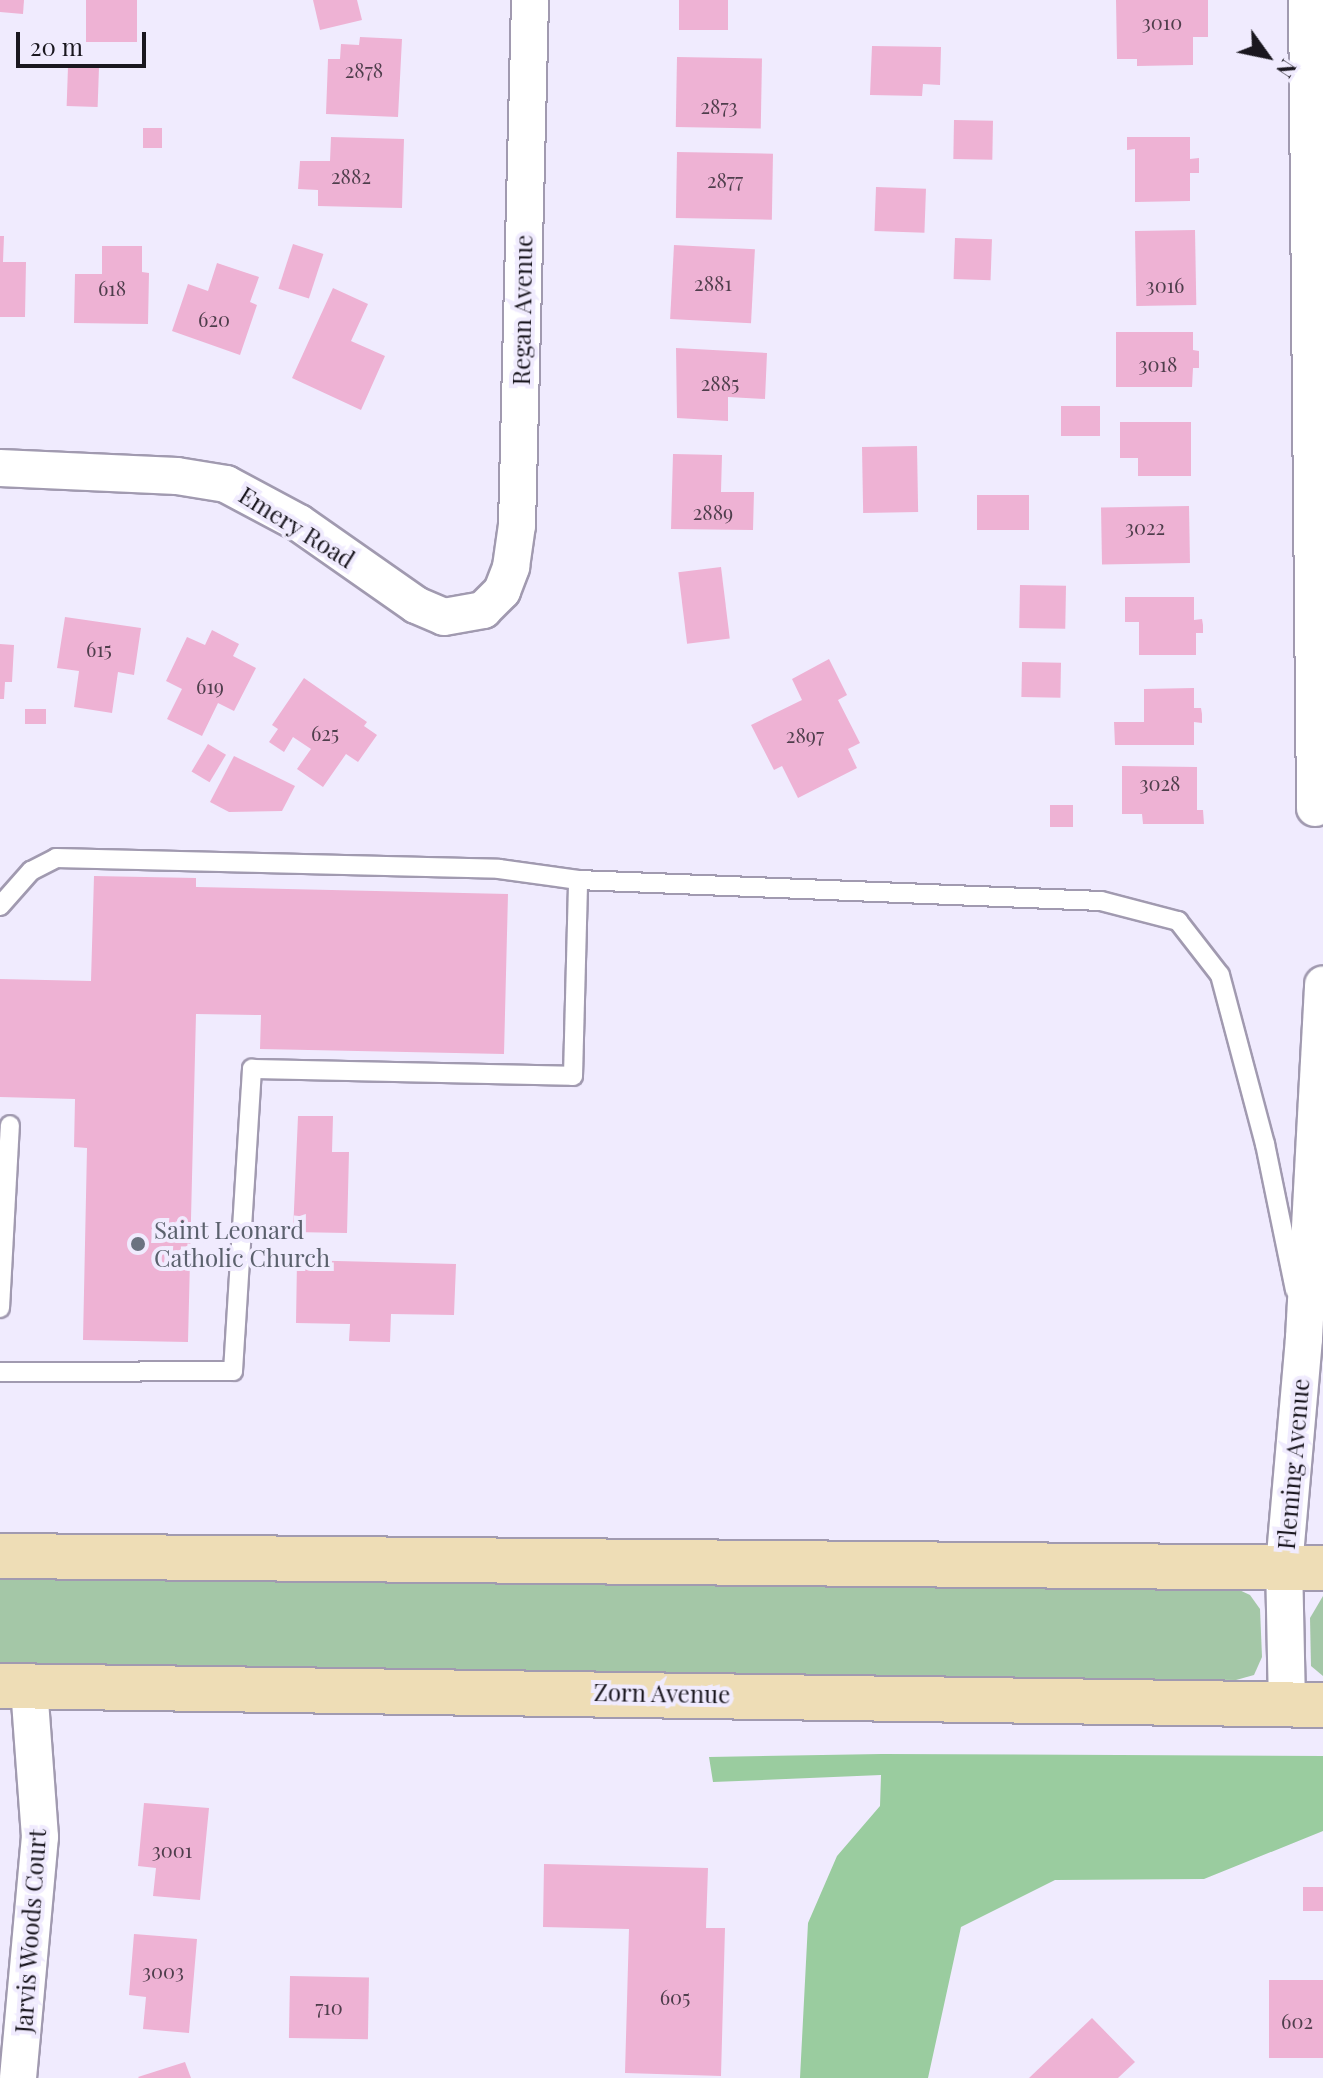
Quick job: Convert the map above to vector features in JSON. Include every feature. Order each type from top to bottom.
[{"type":"main road","points":[[0,1556],[1303,1568]]},
{"type":"main road","name":"Zorn Avenue","points":[[14,1687],[1305,1705]]},
{"type":"street","name":"Regan Avenue","points":[[483,610],[507,579],[517,525],[530,0]]},
{"type":"street","points":[[1307,0],[1315,808]]},
{"type":"street","name":"Emery Road","points":[[0,468],[177,476],[226,484],[299,523],[416,605],[444,617],[483,610]]},
{"type":"street","name":"Fleming Avenue","points":[[1305,1705],[1304,1338],[1323,985]]},
{"type":"street","name":"Jarvis Woods Court","points":[[14,1687],[40,1837],[18,2078]]},
{"type":"lane","points":[[0,906],[31,871],[56,858],[499,869],[578,880],[1101,901],[1178,921],[1220,975],[1265,1144],[1304,1338]]},
{"type":"lane","points":[[0,1372],[233,1371],[252,1069],[573,1076],[578,880]]},
{"type":"lane","points":[[0,1308],[10,1125]]},
{"type":"green space","points":[[0,1573],[1235,1588],[1250,1595],[1260,1609],[1262,1657],[1254,1675],[1236,1680],[0,1664]]},
{"type":"green space","points":[[1323,1596],[1323,1676],[1311,1666],[1310,1618]]},
{"type":"green space","points":[[882,1754],[1323,1756],[1323,1831],[1204,1879],[1055,1880],[961,1927],[928,2078],[800,2078],[808,1923],[837,1856],[880,1806],[881,1775],[713,1782],[709,1757]]},
{"type":"building","points":[[0,0],[24,0],[23,14],[0,12]]},
{"type":"building","points":[[86,0],[137,0],[137,42],[86,42]]},
{"type":"building","points":[[313,0],[357,0],[362,20],[320,30]]},
{"type":"building","points":[[679,0],[728,0],[728,30],[679,30]]},
{"type":"building","points":[[1116,0],[1208,0],[1208,37],[1193,37],[1193,65],[1137,66],[1137,59],[1117,59]]},
{"type":"building","points":[[360,37],[402,39],[398,117],[326,114],[328,59],[340,59],[341,44],[359,45]]},
{"type":"building","points":[[872,46],[941,47],[940,85],[923,84],[922,96],[870,95]]},
{"type":"building","points":[[677,57],[762,58],[761,128],[676,127]]},
{"type":"building","points":[[68,67],[99,68],[98,107],[67,106]]},
{"type":"building","points":[[954,120],[993,121],[992,160],[953,159]]},
{"type":"building","points":[[143,128],[162,128],[162,148],[143,148]]},
{"type":"building","points":[[331,137],[404,139],[402,208],[318,206],[318,190],[298,189],[300,161],[330,161]]},
{"type":"building","points":[[1127,137],[1190,137],[1190,159],[1199,158],[1199,173],[1190,173],[1190,201],[1135,202],[1135,149],[1127,150]]},
{"type":"building","points":[[677,152],[773,154],[772,220],[676,218]]},
{"type":"building","points":[[876,187],[926,189],[924,233],[874,231]]},
{"type":"building","points":[[1195,230],[1196,305],[1136,306],[1135,231]]},
{"type":"building","points":[[0,236],[4,236],[3,262],[26,262],[25,317],[0,317]]},
{"type":"building","points":[[955,238],[992,239],[991,280],[954,279]]},
{"type":"building","points":[[293,244],[323,254],[309,299],[278,289]]},
{"type":"building","points":[[674,245],[755,249],[751,323],[670,319]]},
{"type":"building","points":[[102,246],[142,246],[142,272],[149,273],[148,324],[74,323],[75,274],[102,274]]},
{"type":"building","points":[[217,263],[259,277],[250,302],[257,305],[240,355],[172,331],[188,284],[208,291]]},
{"type":"building","points":[[333,288],[368,304],[351,341],[385,356],[361,410],[292,378]]},
{"type":"building","points":[[1116,332],[1193,332],[1193,350],[1199,351],[1199,368],[1193,368],[1192,387],[1116,387]]},
{"type":"building","points":[[676,348],[767,353],[765,399],[728,397],[728,421],[677,418]]},
{"type":"building","points":[[1061,406],[1100,406],[1100,436],[1061,436]]},
{"type":"building","points":[[1120,422],[1191,422],[1191,476],[1138,476],[1138,458],[1120,458]]},
{"type":"building","points":[[917,446],[918,512],[863,513],[862,447]]},
{"type":"building","points":[[673,454],[722,455],[721,492],[754,492],[753,530],[671,529]]},
{"type":"building","points":[[977,495],[1029,495],[1029,530],[977,530]]},
{"type":"building","points":[[1189,506],[1190,563],[1102,565],[1101,508]]},
{"type":"building","points":[[721,567],[730,638],[687,644],[678,572]]},
{"type":"building","points":[[1020,585],[1066,586],[1065,629],[1019,628]]},
{"type":"building","points":[[1125,597],[1194,597],[1194,620],[1202,619],[1203,625],[1203,633],[1196,633],[1196,655],[1139,655],[1139,622],[1125,622]]},
{"type":"building","points":[[65,617],[141,628],[134,675],[118,672],[112,713],[74,707],[79,671],[57,668]]},
{"type":"building","points":[[212,630],[239,644],[233,656],[256,668],[234,711],[218,703],[202,736],[167,719],[182,689],[166,681],[187,637],[205,645]]},
{"type":"building","points":[[0,644],[14,645],[12,682],[5,682],[4,699],[0,699]]},
{"type":"building","points":[[829,659],[847,695],[838,700],[860,743],[848,749],[857,768],[798,798],[782,766],[774,770],[751,725],[802,700],[792,679]]},
{"type":"building","points":[[1022,662],[1061,663],[1060,698],[1021,697]]},
{"type":"building","points":[[304,678],[367,722],[364,726],[377,735],[358,762],[346,754],[323,787],[297,769],[311,749],[293,737],[284,752],[269,742],[278,729],[272,725]]},
{"type":"building","points":[[1194,688],[1194,708],[1201,708],[1202,723],[1194,722],[1194,745],[1115,745],[1114,722],[1144,722],[1144,689]]},
{"type":"building","points":[[25,709],[46,709],[46,724],[25,724]]},
{"type":"building","points":[[208,744],[226,755],[210,782],[192,771]]},
{"type":"building","points":[[234,756],[295,786],[282,811],[229,812],[210,802]]},
{"type":"building","points":[[1122,766],[1197,767],[1197,810],[1203,810],[1204,824],[1143,824],[1142,814],[1122,814]]},
{"type":"building","points":[[1050,805],[1073,805],[1073,827],[1050,827]]},
{"type":"building","points":[[94,876],[196,878],[196,887],[508,894],[504,1054],[260,1049],[261,1015],[196,1014],[188,1342],[83,1340],[87,1148],[74,1147],[75,1099],[0,1097],[0,979],[91,981]]},
{"type":"building","points":[[298,1116],[333,1116],[332,1152],[349,1152],[347,1233],[293,1232]]},
{"type":"building","points":[[297,1260],[456,1264],[454,1315],[391,1314],[390,1342],[349,1341],[350,1324],[296,1323]]},
{"type":"building","points":[[144,1803],[209,1808],[200,1900],[153,1896],[156,1868],[138,1866]]},
{"type":"building","points":[[544,1864],[708,1868],[706,1928],[725,1928],[721,2076],[625,2073],[629,1929],[543,1927]]},
{"type":"building","points":[[1303,1887],[1323,1887],[1323,1911],[1303,1911]]},
{"type":"building","points":[[134,1934],[197,1939],[189,2033],[143,2029],[146,1997],[129,1995]]},
{"type":"building","points":[[290,1976],[369,1977],[368,2039],[289,2038]]},
{"type":"building","points":[[1269,1980],[1323,1980],[1323,2058],[1269,2058]]},
{"type":"building","points":[[1092,2018],[1135,2062],[1118,2078],[1029,2078]]},
{"type":"building","points":[[185,2062],[191,2078],[138,2077]]},
{"type":"place","name":"Saint Leonard Catholic Church","points":[[138,1244]]}]
